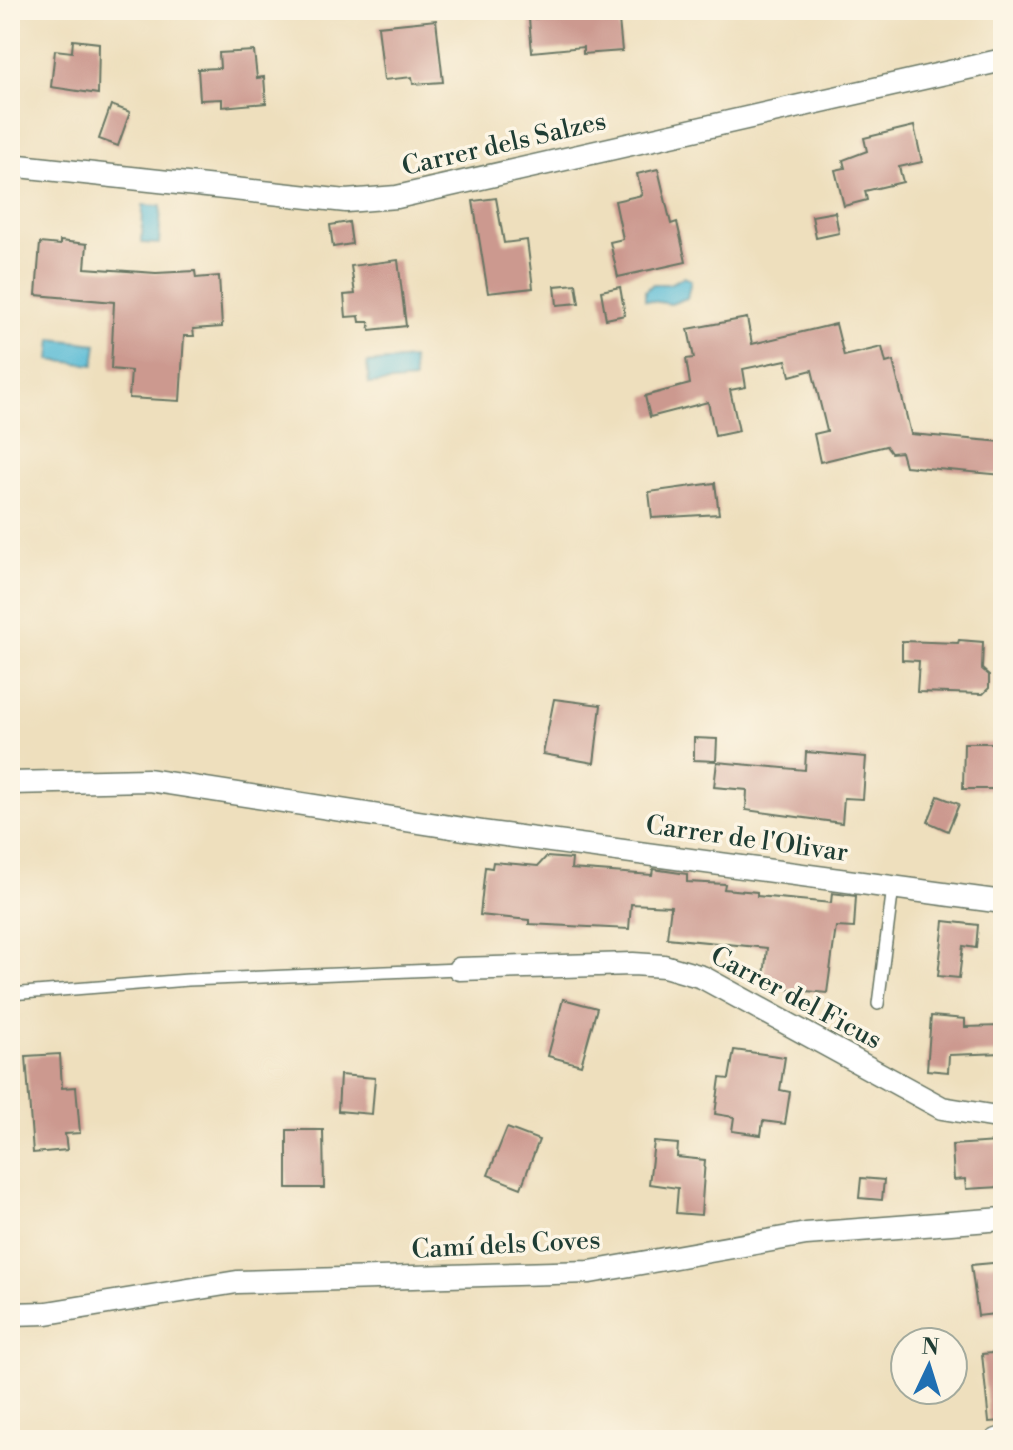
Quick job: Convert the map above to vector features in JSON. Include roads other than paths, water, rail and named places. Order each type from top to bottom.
[{"type":"street","name":"Carrer dels Salzes","points":[[10,165],[346,201],[397,197],[1003,60]]},
{"type":"street","name":"Carrer de l'Olivar","points":[[10,783],[148,780],[483,832],[1003,902]]},
{"type":"street","name":"Carrer del Ficus","points":[[459,969],[633,964],[677,970],[702,977],[942,1108],[1003,1118]]},
{"type":"street","name":"Camí dels Coves","points":[[10,1314],[47,1313],[237,1282],[590,1272],[806,1234],[1003,1219]]},
{"type":"street","points":[[997,1440],[1003,1438]]},
{"type":"lane","points":[[878,1004],[893,887]]},
{"type":"lane","points":[[10,994],[188,980],[459,969]]},
{"type":"water","points":[[143,205],[161,206],[159,244],[142,243]]},
{"type":"water","points":[[684,277],[691,280],[687,298],[671,304],[645,300],[645,291],[653,284],[669,284]]},
{"type":"water","points":[[52,339],[97,344],[94,365],[50,360]]},
{"type":"water","points":[[412,359],[414,380],[369,384],[367,363]]}]
